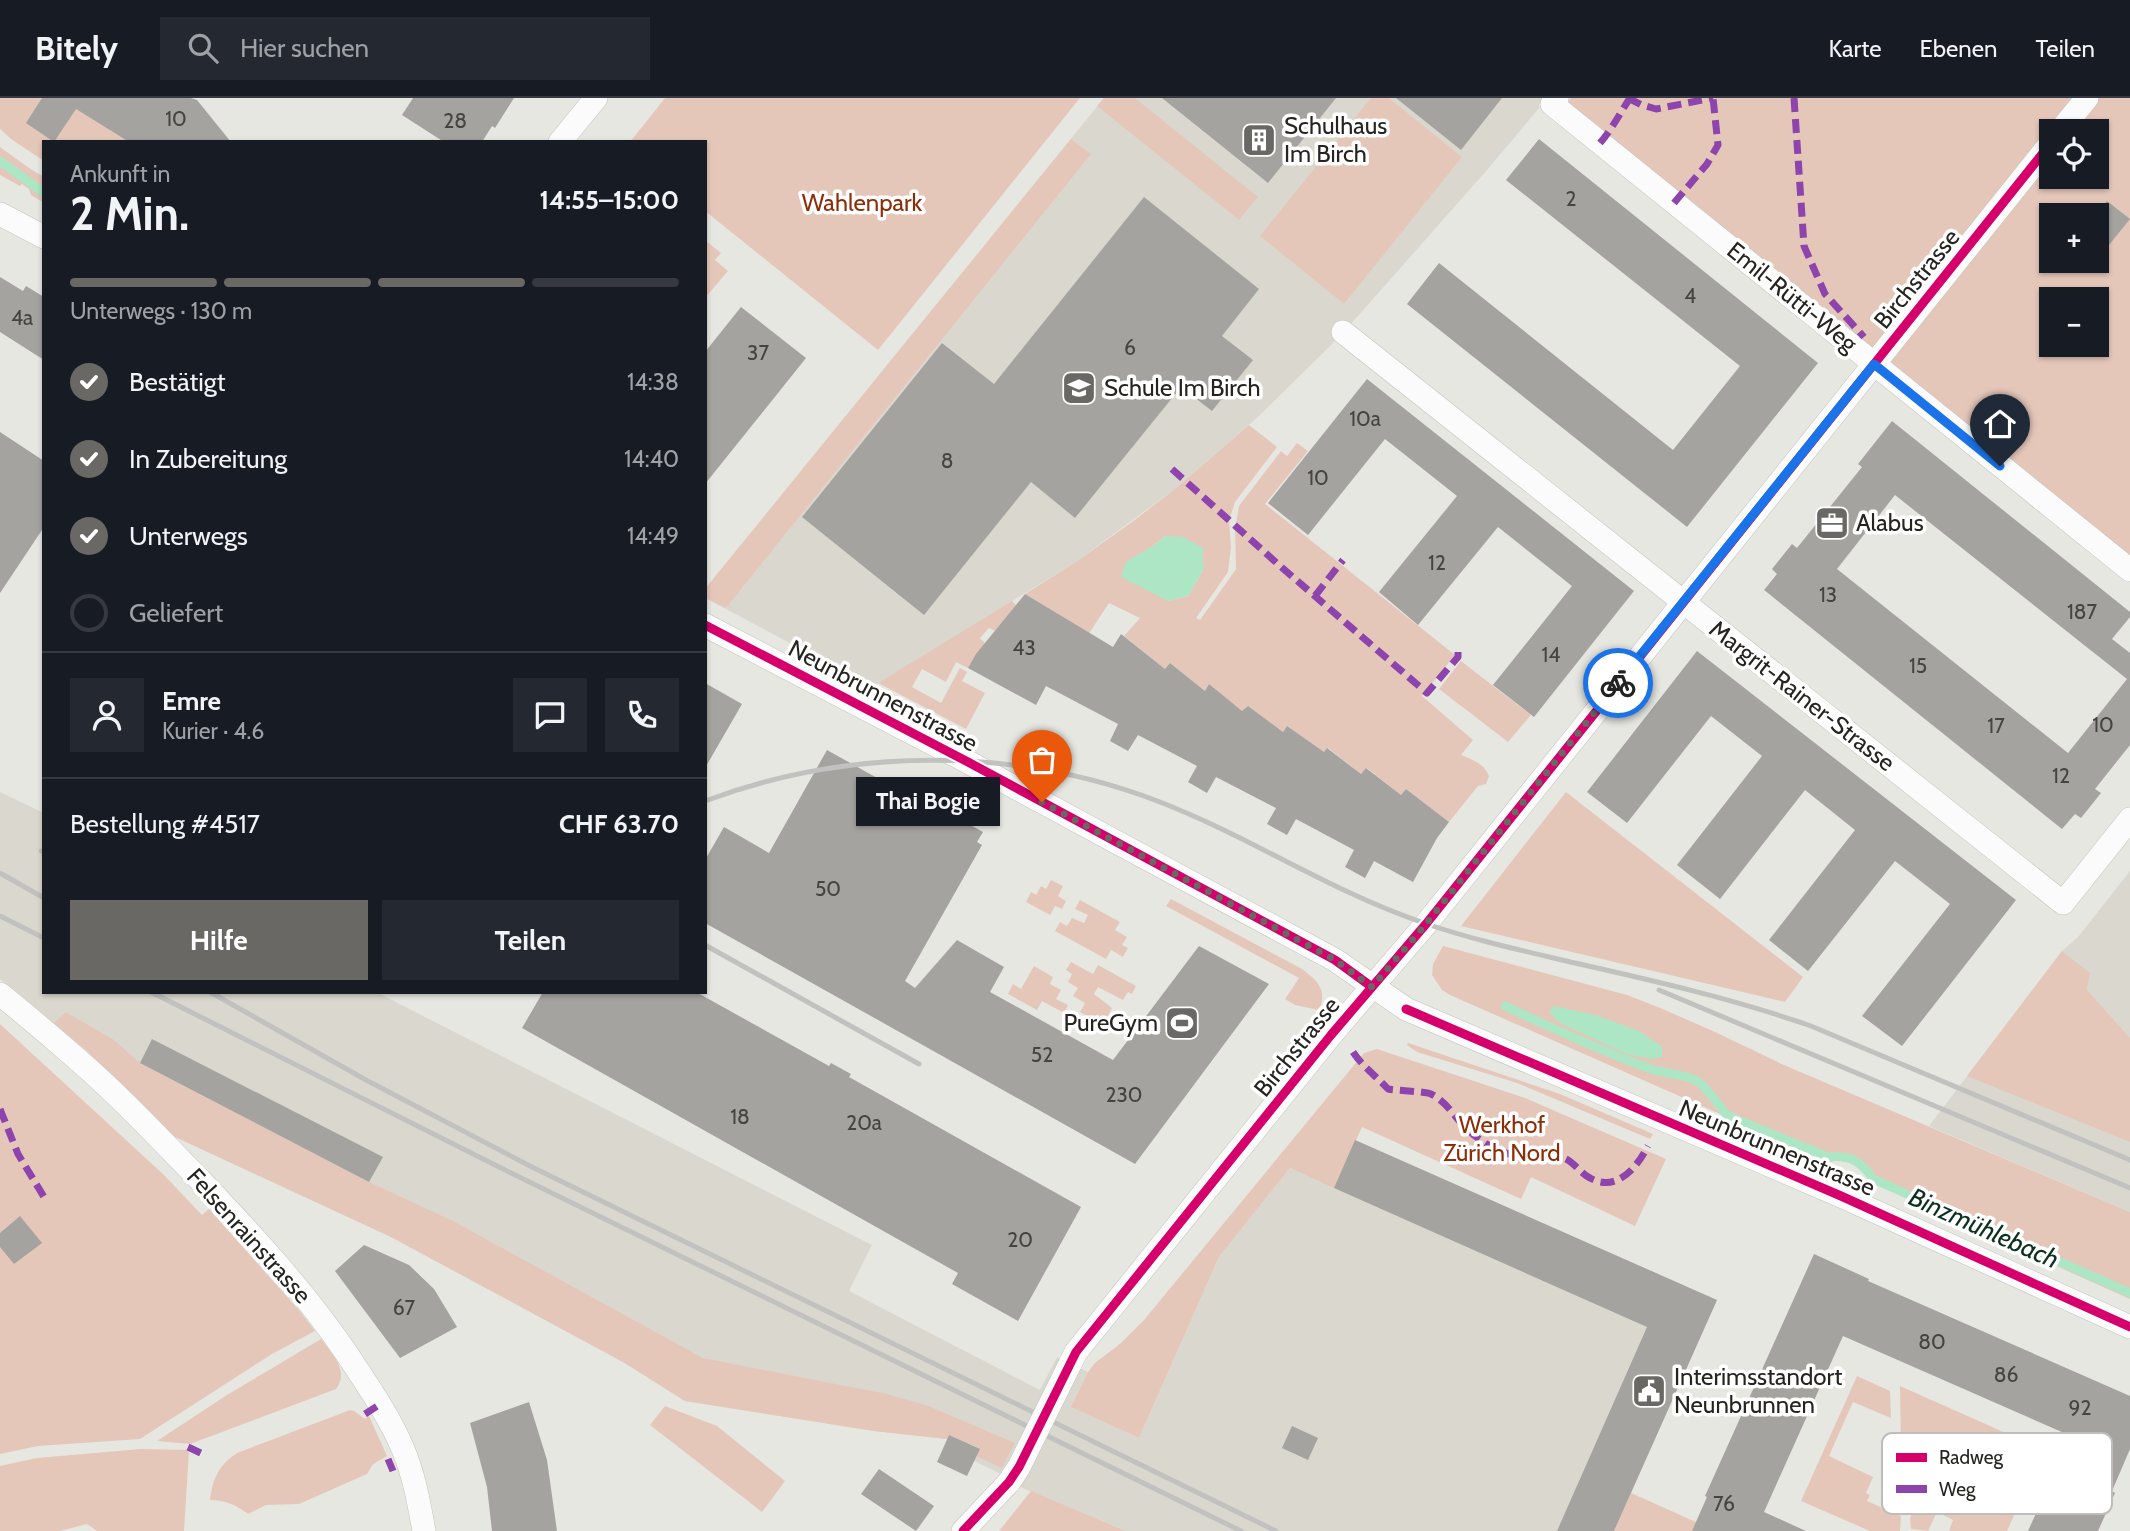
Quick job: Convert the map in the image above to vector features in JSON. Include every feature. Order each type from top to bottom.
[{"type":"street","points":[[562,140],[596,98]]},
{"type":"street","points":[[2070,119],[2087,98]]},
{"type":"street","name":"Emil-Rütti-Weg","points":[[1554,101],[2130,570]]},
{"type":"street","name":"Birchstrasse","points":[[963,1531],[1009,1482],[1019,1467],[1076,1352],[1331,1035],[1426,924],[2039,158]]},
{"type":"street","points":[[0,214],[42,236]]},
{"type":"street","name":"Margrit-Rainer-Strasse","points":[[1343,332],[2063,903],[2130,819]]},
{"type":"street","name":"Neunbrunnenstrasse","points":[[707,626],[968,762],[1335,960],[1406,1009],[1841,1196],[2130,1327]]},
{"type":"street","name":"Felsenrainstrasse","points":[[0,993],[79,1060],[149,1128],[258,1241],[299,1289],[329,1328],[387,1418],[409,1466],[424,1531]]},
{"type":"shaded area","name":"Schule Im Birch","points":[[1104,98],[1545,98],[1487,170],[1358,316],[1258,417],[1176,488],[1077,561],[873,687],[707,599],[707,587]]},
{"type":"shaded area","points":[[1165,536],[1183,537],[1203,548],[1203,570],[1188,596],[1168,601],[1121,577],[1126,562]]},
{"type":"shaded area","points":[[0,792],[42,812],[42,994],[380,994],[872,1245],[849,1291],[1040,1390],[1057,1357],[1088,1372],[1072,1407],[1139,1438],[1219,1257],[1290,1168],[1334,1187],[1355,1140],[1717,1300],[1614,1531],[1126,1531],[1013,1484],[999,1473],[972,1460],[976,1452],[947,1439],[874,1431],[685,1401],[623,1362],[391,1237],[171,1135],[87,1051],[0,979]]},
{"type":"shaded area","points":[[2130,871],[2130,1212],[1929,1126],[2062,951],[2078,937]]},
{"type":"shaded area","points":[[1554,1006],[1598,1016],[1639,1031],[1662,1047],[1662,1057],[1650,1059],[1624,1053],[1560,1023],[1549,1012]]},
{"type":"green space","points":[[0,98],[59,98],[126,140],[42,140],[42,160],[0,129]]},
{"type":"green space","name":"Wahlenpark","points":[[665,98],[1080,98],[878,350],[707,213],[707,140],[632,140]]},
{"type":"green space","points":[[1104,98],[1135,98],[1258,197],[1239,220],[1097,106]]},
{"type":"green space","points":[[1371,98],[1389,98],[1462,157],[1344,304],[1260,236]]},
{"type":"green space","points":[[1571,98],[2130,98],[2130,557],[1566,105]]},
{"type":"green space","points":[[1071,139],[1091,154],[726,608],[707,599],[707,587]]},
{"type":"green space","points":[[0,147],[42,176],[42,202],[31,195],[29,189],[22,184],[20,186],[0,175]]},
{"type":"green space","points":[[707,242],[721,253],[715,260],[728,271],[707,296]]},
{"type":"green space","points":[[1249,425],[1277,447],[1235,502],[1229,521],[1231,547],[1228,572],[1196,618],[1200,620],[1236,569],[1235,529],[1239,506],[1281,451],[1287,456],[1297,443],[1308,451],[1265,504],[1455,655],[1422,696],[1473,740],[1461,755],[1481,765],[1489,776],[1486,784],[1478,786],[1449,822],[1406,789],[1401,795],[1367,768],[1361,774],[1328,748],[1324,753],[1287,726],[1283,732],[1248,706],[1242,712],[1209,684],[1205,691],[1170,663],[1165,669],[1124,636],[1140,618],[1109,603],[1086,638],[1079,627],[1025,594],[1077,561],[1176,488]],"holes":[[[1165,536],[1203,570],[1188,596],[1168,601],[1153,546]]]},
{"type":"green space","points":[[1012,601],[1016,605],[995,631],[989,628],[980,638],[985,643],[968,668],[956,662],[946,682],[922,669],[912,687],[941,703],[960,668],[967,672],[962,681],[985,693],[966,729],[878,683]]},
{"type":"green space","points":[[1461,661],[1531,715],[1508,742],[1439,689]]},
{"type":"green space","points":[[1566,792],[1803,977],[1785,1002],[1461,926]]},
{"type":"green space","points":[[1051,880],[1063,886],[1058,896],[1066,901],[1062,909],[1055,906],[1050,915],[1026,902],[1031,892],[1036,895],[1041,886],[1046,889]]},
{"type":"green space","points":[[1171,899],[1302,969],[1322,991],[1319,1010],[1295,1005],[1285,999],[1299,978],[1166,906]]},
{"type":"green space","points":[[1080,900],[1120,922],[1115,930],[1127,937],[1122,945],[1128,948],[1123,957],[1111,950],[1106,959],[1055,931],[1060,922],[1067,926],[1072,918],[1084,923],[1088,915],[1075,909]]},
{"type":"green space","points":[[1443,946],[1627,995],[1658,1007],[1784,1065],[2130,1212],[2130,1299],[1872,1181],[1860,1167],[1844,1159],[1829,1162],[1450,995],[1442,990],[1432,975],[1433,964]]},
{"type":"green space","points":[[2062,951],[2090,973],[2087,990],[2130,1038],[2130,1142],[1967,1076]]},
{"type":"green space","points":[[1071,962],[1093,974],[1098,965],[1136,986],[1132,994],[1128,992],[1123,1000],[1098,987],[1094,994],[1112,1008],[1108,1016],[1114,1019],[1109,1028],[1080,1012],[1085,1003],[1073,996],[1078,988],[1068,982],[1072,974],[1066,970]]},
{"type":"green space","points":[[1034,966],[1053,977],[1050,984],[1061,990],[1056,999],[1068,1005],[1064,1013],[1042,1001],[1037,1010],[1008,994],[1013,984],[1021,989]]},
{"type":"green space","points":[[66,1012],[114,1040],[140,1063],[369,1182],[453,1221],[703,1358],[887,1394],[926,1405],[1015,1443],[1002,1468],[976,1456],[979,1448],[949,1435],[947,1439],[874,1431],[685,1401],[623,1362],[391,1237],[171,1135],[87,1051],[54,1023]]},
{"type":"green space","points":[[0,1024],[164,1175],[202,1215],[209,1209],[315,1331],[272,1354],[140,1439],[38,1446],[0,1454]]},
{"type":"green space","points":[[1408,1043],[1560,1094],[1653,1134],[1650,1139],[1517,1083],[1417,1052],[1407,1045]]},
{"type":"green space","name":"Werkhof Zürich Nord","points":[[1377,1049],[1525,1098],[1666,1159],[1635,1226],[1531,1177],[1521,1199],[1362,1127],[1334,1188],[1290,1168],[1219,1257],[1139,1438],[1071,1407],[1095,1363],[1121,1343],[1144,1320],[1364,1053]]},
{"type":"green space","points":[[321,1339],[340,1369],[340,1382],[336,1389],[190,1444],[157,1441],[227,1395]]},
{"type":"green space","points":[[1857,1376],[1890,1391],[1891,1418],[1853,1402],[1829,1456],[1873,1477],[1866,1493],[1870,1495],[1867,1501],[1882,1508],[1882,1514],[1901,1516],[1900,1531],[1870,1531],[1801,1501]]},
{"type":"green space","points":[[1900,1386],[2006,1433],[1901,1433]]},
{"type":"green space","points":[[665,1406],[717,1426],[785,1481],[762,1512],[650,1425]]},
{"type":"green space","points":[[350,1410],[365,1419],[369,1416],[387,1456],[373,1464],[367,1474],[299,1504],[266,1505],[248,1514],[230,1504],[210,1500],[218,1473],[237,1453]]},
{"type":"green space","points":[[141,1449],[189,1450],[184,1531],[97,1531],[87,1524],[60,1531],[0,1531],[0,1466],[37,1458]]},
{"type":"green space","points":[[1031,1491],[1126,1531],[999,1531]]},
{"type":"green space","points":[[1631,1493],[1696,1522],[1696,1531],[1614,1531]]},
{"type":"green space","points":[[1912,1514],[1936,1514],[1928,1531],[1911,1529]]},
{"type":"green space","points":[[1941,1514],[2015,1514],[2007,1531],[1949,1531],[1953,1520]]},
{"type":"building","points":[[42,98],[191,98],[197,100],[229,140],[126,140],[76,109],[55,140],[51,140],[26,123]]},
{"type":"building","points":[[413,98],[514,98],[495,128],[492,126],[483,140],[441,140],[402,115]]},
{"type":"building","name":"Schulhaus Im Birch","points":[[1162,98],[1336,98],[1268,183]]},
{"type":"building","points":[[1396,98],[1502,98],[1461,150]]},
{"type":"building","points":[[1539,139],[1818,363],[1687,527],[1407,304],[1439,263],[1673,450],[1740,366],[1506,180]]},
{"type":"building","points":[[1144,197],[1259,289],[1222,336],[1253,360],[1212,411],[1181,387],[1075,518],[1031,482],[924,615],[802,517],[942,343],[994,384]]},
{"type":"building","points":[[2107,201],[2130,219],[2109,245],[2109,203],[2105,203]]},
{"type":"building","points":[[0,277],[23,291],[26,286],[42,296],[42,359],[0,332]]},
{"type":"building","points":[[741,307],[806,358],[707,482],[707,350]]},
{"type":"building","points":[[1367,379],[1634,591],[1534,717],[1493,685],[1572,586],[1498,527],[1418,625],[1379,592],[1457,496],[1385,439],[1308,535],[1268,503]]},
{"type":"building","points":[[1892,421],[2130,612],[2130,617],[2112,639],[2130,653],[2130,745],[2095,789],[2101,793],[2081,818],[2075,814],[2062,829],[1764,590],[1777,574],[1772,569],[1792,544],[1797,548],[1862,467],[1858,464]],"holes":[[[1895,495],[2127,679],[2068,753],[1837,569]]]},
{"type":"building","points":[[0,432],[42,460],[42,530],[0,593]]},
{"type":"building","points":[[1025,594],[1113,647],[1121,634],[1165,669],[1170,663],[1205,691],[1209,684],[1242,711],[1248,706],[1283,732],[1287,726],[1324,752],[1327,748],[1361,774],[1366,768],[1401,795],[1406,789],[1449,822],[1413,882],[1374,861],[1365,878],[1345,867],[1354,850],[1296,819],[1287,835],[1267,824],[1276,808],[1216,777],[1207,793],[1188,782],[1197,766],[1138,735],[1128,751],[1110,741],[1118,724],[1046,686],[1036,705],[968,668],[976,654]]},
{"type":"building","points":[[1697,651],[2016,900],[1902,1046],[1862,1016],[1950,904],[1895,861],[1808,971],[1769,940],[1855,830],[1805,790],[1720,899],[1677,865],[1762,756],[1711,716],[1627,823],[1587,792]]},
{"type":"building","points":[[707,684],[742,704],[707,765]]},
{"type":"building","points":[[827,750],[929,807],[931,803],[983,832],[977,842],[982,845],[905,981],[915,988],[957,940],[1004,967],[990,992],[1113,1060],[1199,946],[1269,984],[1135,1164],[707,924],[707,857],[724,827],[769,853]]},
{"type":"building","points":[[542,994],[700,994],[829,1066],[831,1063],[851,1074],[849,1077],[1081,1207],[1018,1321],[952,1284],[958,1273],[522,1028]]},
{"type":"building","points":[[152,1039],[383,1157],[369,1182],[140,1063]]},
{"type":"building","points":[[1355,1140],[1717,1300],[1614,1531],[1557,1531],[1647,1327],[1334,1188]]},
{"type":"building","points":[[20,1216],[42,1243],[14,1264],[0,1247],[0,1233]]},
{"type":"building","points":[[364,1245],[409,1265],[434,1289],[457,1327],[400,1358],[335,1271]]},
{"type":"building","points":[[1814,1254],[1869,1279],[1868,1281],[2130,1396],[2130,1449],[2112,1491],[2112,1433],[2064,1433],[1843,1336],[1764,1512],[1806,1531],[1692,1531],[1707,1497],[1705,1496]]},
{"type":"building","points":[[529,1402],[547,1460],[557,1531],[492,1531],[487,1487],[470,1423]]},
{"type":"building","points":[[1292,1426],[1318,1438],[1308,1460],[1282,1448]]},
{"type":"building","points":[[949,1435],[980,1449],[967,1476],[937,1462]]},
{"type":"building","points":[[879,1469],[934,1506],[916,1531],[861,1494]]},
{"type":"building","points":[[2036,1514],[2106,1514],[2098,1531],[2028,1531]]},
{"type":"waterway","name":"Binzmühlebach","points":[[0,161],[42,192]]},
{"type":"waterway","name":"Binzmühlebach","points":[[1505,1006],[1630,1061],[1695,1080],[1708,1091],[1728,1116],[1828,1157],[1854,1160],[1873,1179],[2130,1293]]},
{"type":"railway","points":[[707,800],[760,783],[817,770],[932,760],[991,763],[1048,771],[1105,784],[1193,816],[1357,896],[1424,923],[1499,945],[1665,984],[1782,1016],[2130,1160]]},
{"type":"railway","points":[[0,873],[42,897]]},
{"type":"railway","points":[[0,916],[42,937]]},
{"type":"railway","points":[[707,946],[919,1064]]},
{"type":"railway","points":[[1659,990],[2130,1188]]},
{"type":"railway","points":[[155,994],[507,1171],[1241,1531]]},
{"type":"railway","points":[[214,994],[366,1080],[530,1166],[1276,1531]]},
{"type":"marked path","points":[[1628,98],[1656,109],[1713,98]]},
{"type":"marked path","points":[[1600,143],[1630,98]]},
{"type":"marked path","points":[[1674,203],[1707,164],[1718,145],[1713,98]]},
{"type":"marked path","points":[[1794,98],[1804,246],[1825,294],[1864,337]]},
{"type":"marked path","points":[[1172,469],[1427,693],[1458,657],[1458,649]]},
{"type":"marked path","points":[[1315,596],[1343,560]]},
{"type":"marked path","points":[[1273,1074],[1316,1023]]},
{"type":"marked path","points":[[1353,1052],[1388,1089],[1431,1094],[1477,1137],[1509,1154],[1529,1158],[1564,1158],[1590,1178],[1609,1182],[1625,1176],[1648,1146]]},
{"type":"marked path","points":[[0,1109],[18,1154],[44,1197]]},
{"type":"marked path","points":[[365,1414],[379,1405]]},
{"type":"marked path","points":[[188,1447],[205,1455]]},
{"type":"marked path","points":[[388,1459],[393,1471]]},
{"type":"cycle path","points":[[963,1531],[1009,1482],[1019,1467],[1076,1352],[1331,1035],[1426,924],[2039,158]]},
{"type":"cycle path","points":[[707,626],[968,762],[1335,960],[1372,987]]},
{"type":"cycle path","points":[[1406,1009],[1841,1196],[2130,1327]]},
{"type":"way so far","points":[[1042,802],[1335,960],[1372,987],[1426,924],[1618,683]]},
{"type":"place","name":"Schulhaus Im Birch","points":[[1259,140]]},
{"type":"place","name":"Schule Im Birch","points":[[1079,388]]},
{"type":"place","name":"Alabus","points":[[1832,523]]},
{"type":"place","name":"Thai Bogie","points":[[1042,802]]},
{"type":"place","name":"PureGym","points":[[1182,1023]]},
{"type":"place","name":"Interimsstandort Neunbrunnen","points":[[1649,1391]]},
{"type":"route","points":[[1618,683],[1874,364],[2000,466]]}]
